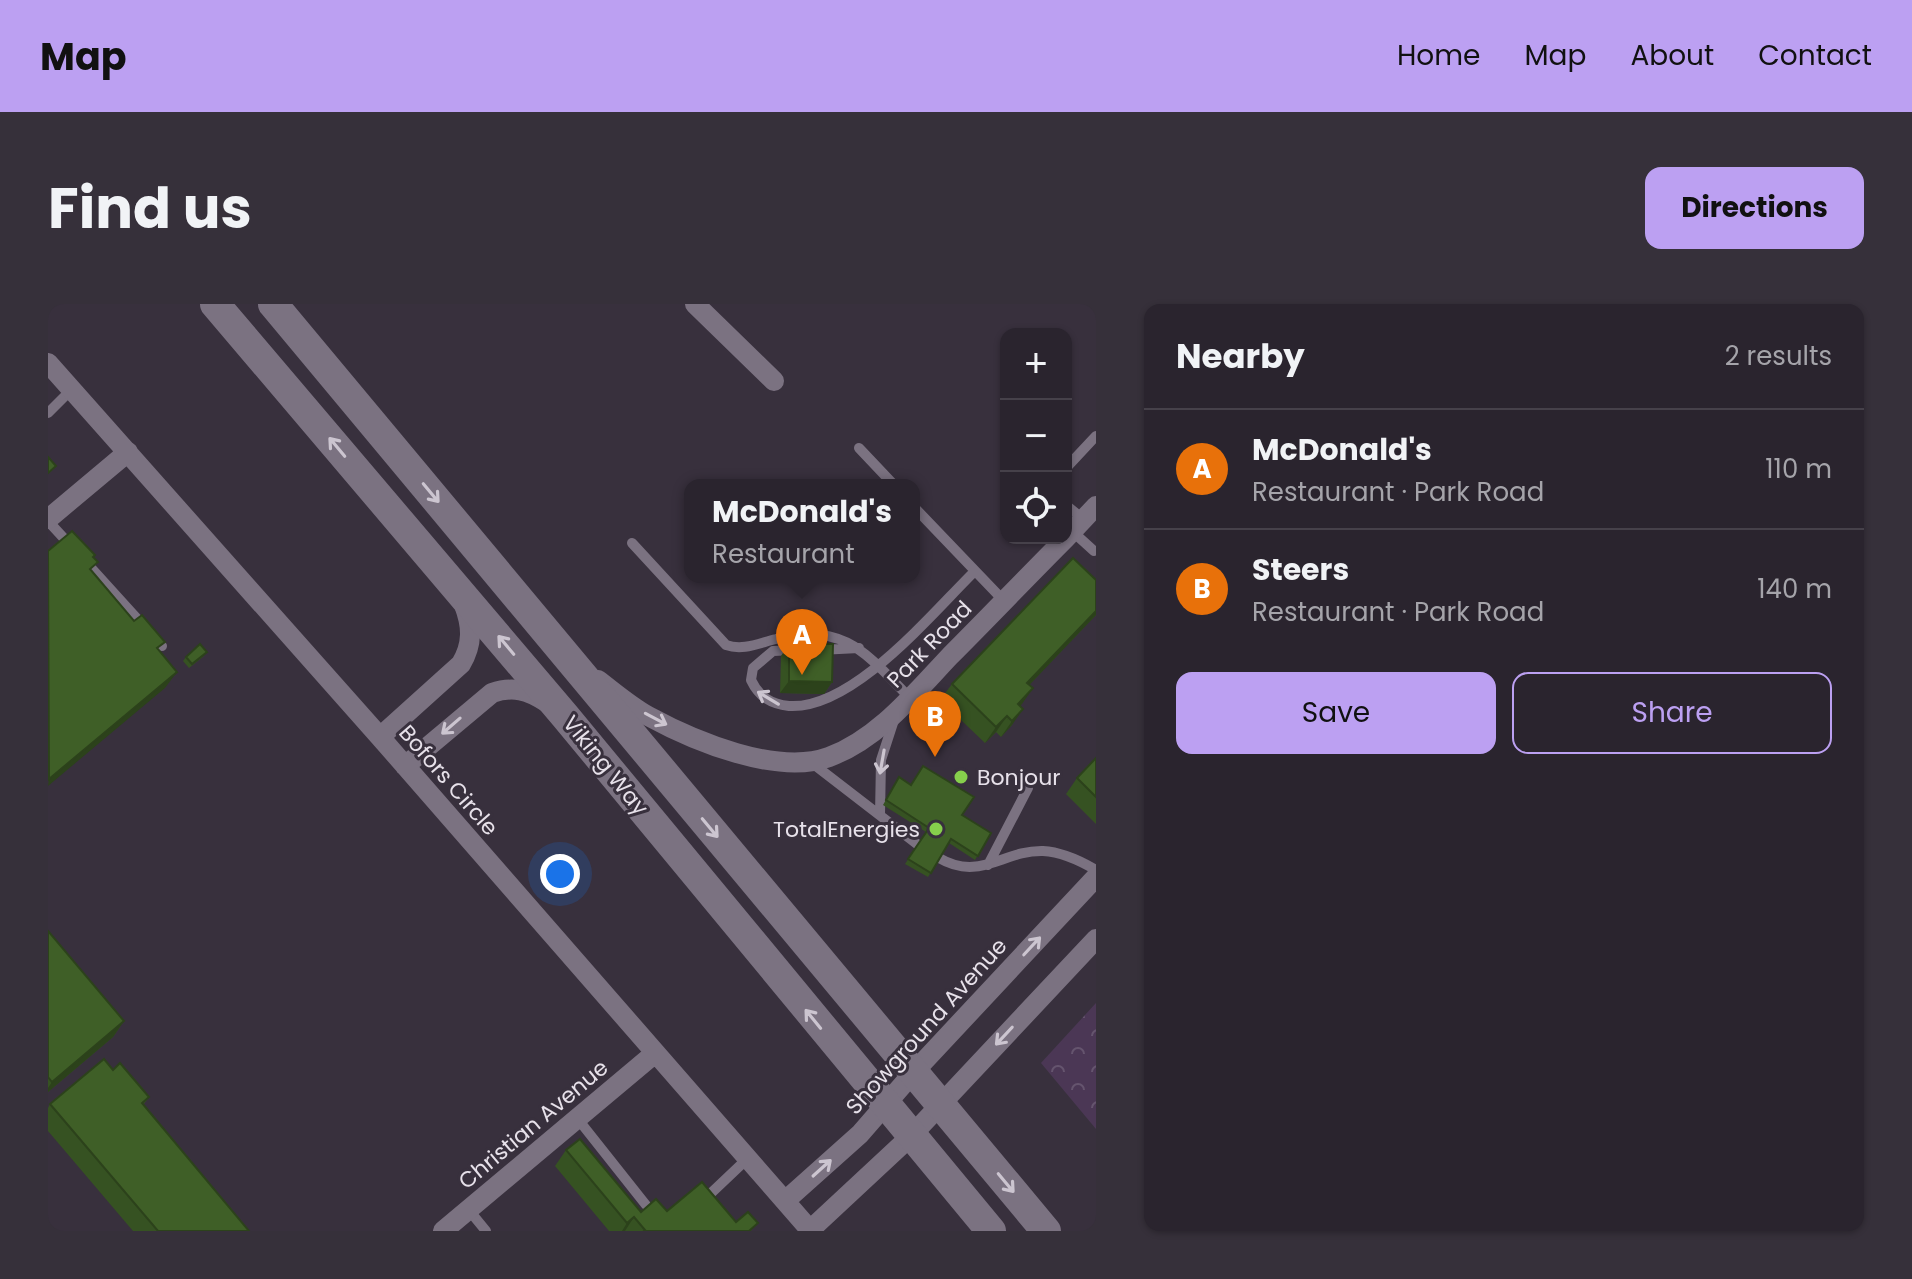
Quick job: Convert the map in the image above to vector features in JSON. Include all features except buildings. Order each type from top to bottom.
[{"type":"main road","name":"Viking Way","points":[[215,304],[565,716],[991,1231]]},
{"type":"main road","name":"Viking Way","points":[[273,304],[1046,1231]]},
{"type":"street","points":[[695,304],[774,381]]},
{"type":"street","name":"Bofors Circle","points":[[48,363],[811,1230]]},
{"type":"street","points":[[48,520],[128,452]]},
{"type":"street","name":"Park Road","points":[[810,761],[828,758],[855,745],[904,704],[1077,526]]},
{"type":"street","points":[[380,737],[452,674],[466,657],[471,628],[456,586]]},
{"type":"street","points":[[569,659],[645,714],[681,732],[752,757],[810,761]]},
{"type":"street","points":[[405,766],[480,701],[497,691],[522,690],[541,698],[565,716]]},
{"type":"street","name":"Showground Avenue","points":[[785,1201],[860,1134],[1096,877]]},
{"type":"street","points":[[811,1230],[911,1136],[1096,939]]},
{"type":"street","name":"Christian Avenue","points":[[443,1231],[654,1054]]},
{"type":"lane","points":[[48,413],[72,389]]},
{"type":"lane","points":[[1072,462],[1096,436]]},
{"type":"lane","points":[[859,448],[888,479]]},
{"type":"lane","points":[[920,513],[1004,601]]},
{"type":"lane","points":[[48,520],[162,646]]},
{"type":"lane","points":[[1077,526],[1094,551]]},
{"type":"lane","points":[[632,543],[726,645],[742,648],[802,634],[841,638],[859,648],[878,666],[904,704],[881,760],[880,815]]},
{"type":"lane","points":[[859,648],[773,651],[753,668],[751,680],[761,696],[780,705],[806,706],[842,693],[878,666],[975,571]]},
{"type":"lane","points":[[810,761],[917,844]]},
{"type":"lane","points":[[988,865],[1028,788]]},
{"type":"lane","points":[[939,858],[965,869],[1042,851],[1062,854],[1096,870]]},
{"type":"lane","points":[[577,1118],[646,1205]]},
{"type":"lane","points":[[718,1215],[708,1196],[747,1159]]},
{"type":"lane","points":[[468,1209],[486,1231]]},
{"type":"green space","points":[[1096,1003],[1096,1129],[1041,1063]]},
{"type":"place","name":"McDonald's","points":[[802,675]]},
{"type":"place","name":"Steers","points":[[935,757]]},
{"type":"place","name":"Bonjour","points":[[961,777]]},
{"type":"place","name":"TotalEnergies","points":[[936,829]]}]
